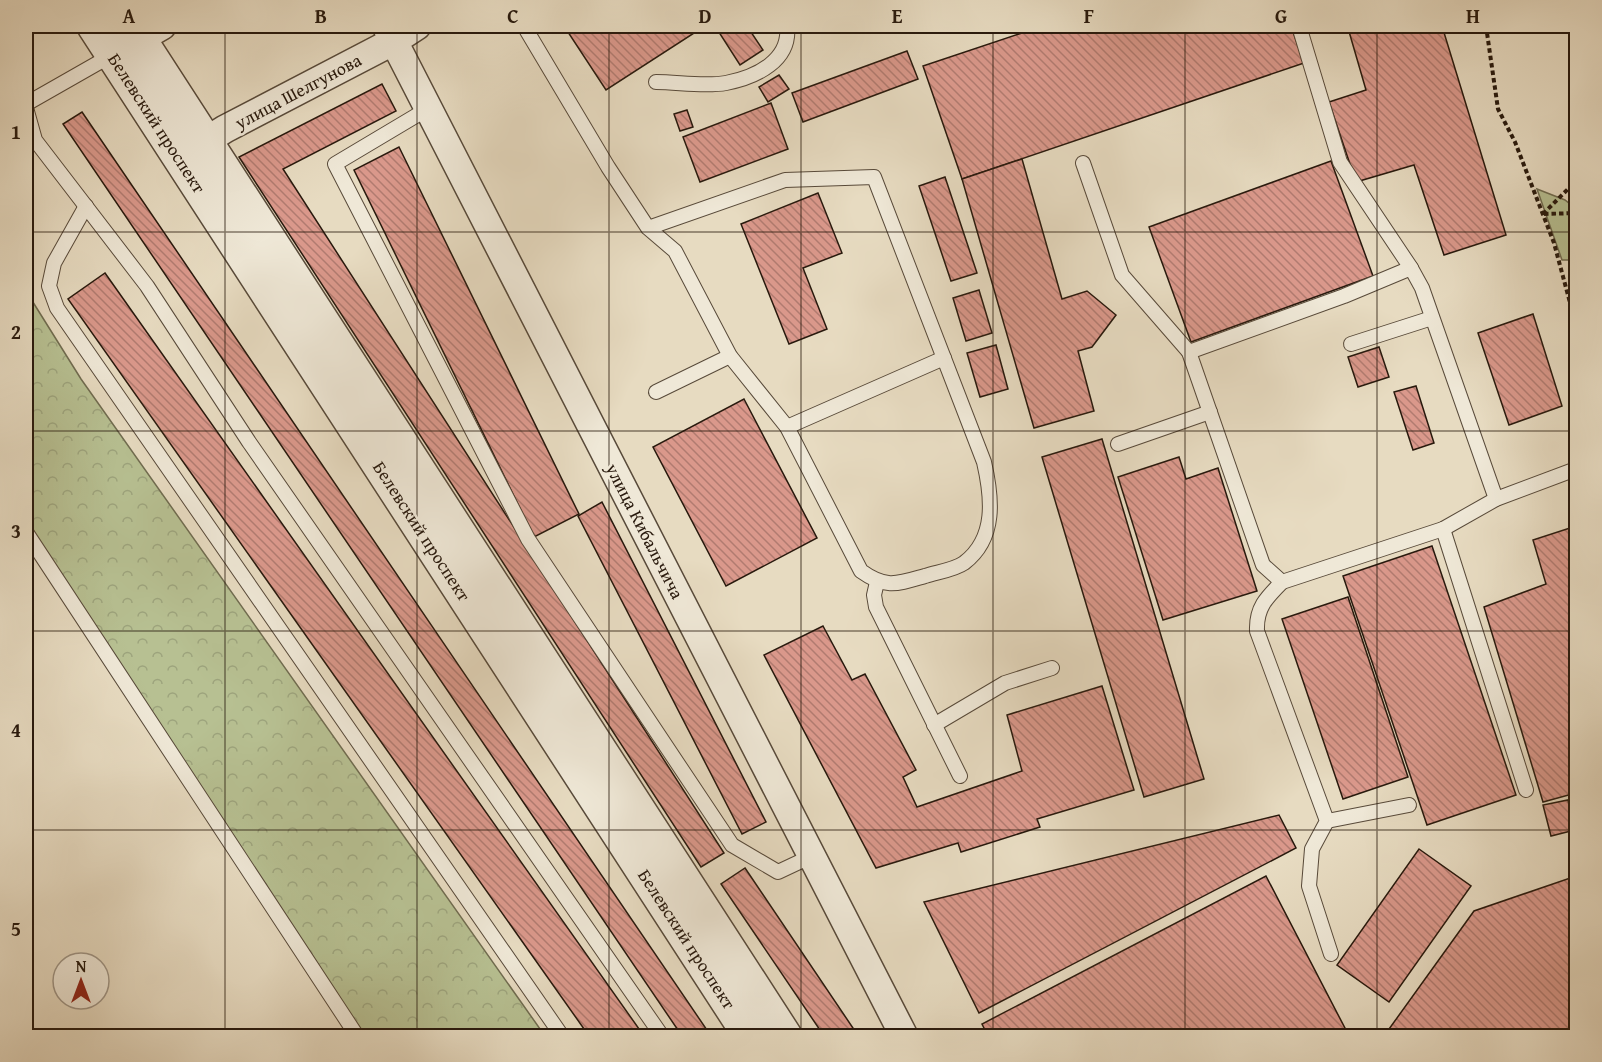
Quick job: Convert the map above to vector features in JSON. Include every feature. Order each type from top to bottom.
[{"type":"street","name":"Белевский проспект","points":[[94,26],[136,36],[192,149],[750,1036]]},
{"type":"street","name":"улица Шелгунова","points":[[192,149],[390,33],[417,26]]},
{"type":"street","name":"улица Кибальчича","points":[[390,33],[904,1036]]},
{"type":"street","name":"Белевский проспект","points":[[192,149],[785,1036]]},
{"type":"lane","points":[[524,26],[608,167],[648,228],[675,251],[730,356],[787,427],[861,571],[877,582],[898,584],[963,564],[981,546],[990,521],[991,492],[984,462],[874,177],[785,180],[648,228]]},
{"type":"lane","points":[[656,82],[724,84],[745,78],[783,54],[788,39],[787,26]]},
{"type":"lane","points":[[1299,26],[1340,162],[1411,268],[1432,318],[1497,499]]},
{"type":"lane","points":[[136,36],[26,106],[35,140],[147,286],[249,442],[662,1036]]},
{"type":"lane","points":[[429,108],[335,164],[528,539],[732,845],[778,872],[812,856]]},
{"type":"lane","points":[[1083,163],[1122,275],[1189,352],[1263,565],[1282,582]]},
{"type":"lane","points":[[86,206],[54,263],[50,286],[57,308],[562,1036]]},
{"type":"lane","points":[[1189,352],[1344,296],[1411,268]]},
{"type":"lane","points":[[1352,344],[1432,318]]},
{"type":"lane","points":[[656,392],[730,356]]},
{"type":"lane","points":[[787,427],[944,358]]},
{"type":"lane","points":[[1118,444],[1210,412]]},
{"type":"lane","points":[[1331,954],[1309,886],[1312,849],[1327,821],[1257,631],[1257,614],[1264,600],[1282,582],[1443,529],[1497,499],[1576,469]]},
{"type":"lane","points":[[1443,529],[1526,790]]},
{"type":"lane","points":[[26,532],[357,1036]]},
{"type":"lane","points":[[877,582],[874,595],[876,607],[960,776]]},
{"type":"lane","points":[[934,725],[1005,683],[1052,668]]},
{"type":"lane","points":[[1327,821],[1409,805]]},
{"type":"path","points":[[1487,26],[1498,109],[1515,142],[1543,214],[1576,325]]},
{"type":"path","points":[[1543,214],[1576,181]]},
{"type":"path","points":[[1543,214],[1576,213]]},
{"type":"green space","points":[[1537,189],[1565,200],[1576,209],[1576,260],[1562,260]]},
{"type":"green space","points":[[26,291],[81,379],[545,1036],[363,1036],[26,523]]},
{"type":"building","points":[[564,26],[705,26],[606,90]]},
{"type":"building","points":[[715,26],[747,26],[763,50],[740,65]]},
{"type":"building","points":[[1043,26],[1291,26],[1304,63],[962,179],[923,66]]},
{"type":"building","points":[[1357,26],[1442,26],[1506,235],[1444,255],[1414,165],[1356,182],[1329,102],[1366,90],[1348,28]]},
{"type":"building","points":[[907,51],[918,79],[803,122],[792,93]]},
{"type":"building","points":[[26,63],[32,76],[26,80]]},
{"type":"building","points":[[779,75],[789,89],[768,102],[759,87]]},
{"type":"building","points":[[382,84],[396,111],[283,169],[724,853],[701,867],[239,157]]},
{"type":"building","points":[[771,103],[788,149],[700,182],[683,137]]},
{"type":"building","points":[[687,110],[693,127],[680,131],[674,114]]},
{"type":"building","points":[[82,112],[711,1036],[682,1036],[63,124]]},
{"type":"building","points":[[399,147],[579,514],[534,537],[354,170]]},
{"type":"building","points":[[1022,159],[1062,299],[1087,291],[1116,315],[1092,347],[1078,351],[1094,411],[1034,428],[962,179]]},
{"type":"building","points":[[1331,161],[1373,276],[1191,342],[1149,227]]},
{"type":"building","points":[[945,177],[977,273],[951,281],[919,186]]},
{"type":"building","points":[[818,193],[842,253],[803,268],[827,329],[789,344],[741,224]]},
{"type":"building","points":[[105,273],[644,1036],[589,1036],[68,299]]},
{"type":"building","points":[[979,290],[992,333],[966,341],[953,298]]},
{"type":"building","points":[[1533,314],[1562,406],[1509,425],[1478,333]]},
{"type":"building","points":[[996,345],[1008,389],[980,397],[967,353]]},
{"type":"building","points":[[1379,347],[1389,377],[1358,387],[1348,357]]},
{"type":"building","points":[[1416,386],[1434,443],[1413,450],[1394,392]]},
{"type":"building","points":[[744,399],[817,538],[726,586],[653,447]]},
{"type":"building","points":[[1102,439],[1204,779],[1144,797],[1042,457]]},
{"type":"building","points":[[1179,457],[1186,479],[1218,468],[1257,591],[1163,620],[1118,477]]},
{"type":"building","points":[[602,502],[766,822],[742,834],[578,516]]},
{"type":"building","points":[[1576,526],[1576,793],[1543,802],[1484,607],[1546,584],[1533,540]]},
{"type":"building","points":[[1432,546],[1516,795],[1427,825],[1343,576]]},
{"type":"building","points":[[1348,597],[1408,777],[1343,799],[1282,619]]},
{"type":"building","points":[[823,626],[852,680],[865,674],[916,770],[903,777],[917,807],[1022,771],[1007,715],[1102,686],[1134,790],[1037,819],[1040,827],[961,852],[958,843],[876,868],[764,655]]},
{"type":"building","points":[[1568,800],[1575,830],[1551,836],[1543,805]]},
{"type":"building","points":[[1279,815],[1296,848],[979,1013],[924,902]]},
{"type":"building","points":[[1419,849],[1471,886],[1389,1002],[1337,965]]},
{"type":"building","points":[[745,868],[857,1034],[824,1036],[721,884]]},
{"type":"building","points":[[1266,876],[1347,1032],[1338,1036],[988,1036],[982,1024]]},
{"type":"building","points":[[1576,876],[1576,1036],[1384,1036],[1474,911]]}]
